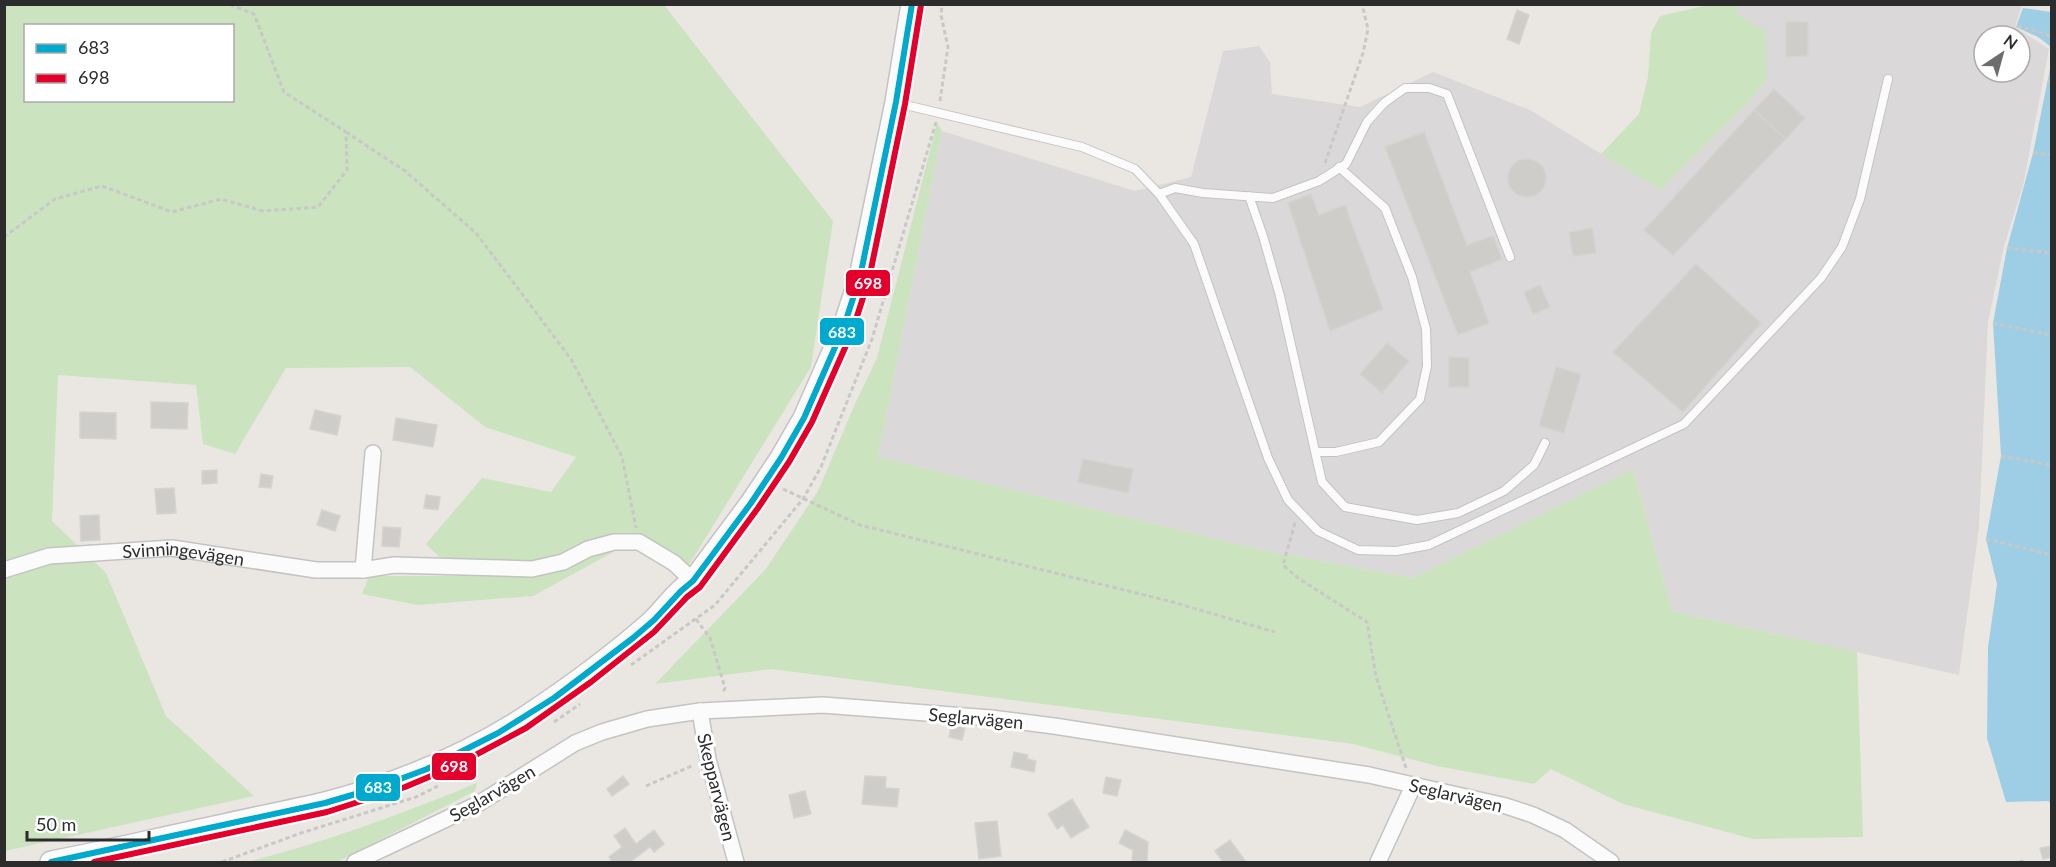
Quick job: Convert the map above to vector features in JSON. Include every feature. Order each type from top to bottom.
[{"type":"main road","points":[[60,862],[325,803],[376,788],[424,769],[501,731],[564,690],[608,659],[650,623],[693,580],[766,482],[804,417],[843,328],[860,277],[896,102],[912,4]]},
{"type":"street","points":[[363,570],[373,453]]},
{"type":"street","name":"Svinningevägen","points":[[4,570],[49,556],[172,548],[316,570],[363,570],[394,565],[532,569],[563,562],[588,549],[614,542],[639,542]]},
{"type":"street","points":[[639,542],[674,563],[693,580]]},
{"type":"street","name":"Seglarvägen","points":[[355,862],[478,804],[575,743],[632,722],[707,710],[823,705],[991,718],[1369,775],[1506,806],[1533,815],[1565,830],[1611,862]]},
{"type":"street","name":"Skepparvägen","points":[[707,710],[708,759],[736,862]]},
{"type":"street","points":[[1378,862],[1413,786]]},
{"type":"lane","points":[[896,102],[1082,147],[1135,169],[1159,194],[1194,244],[1268,458],[1288,500],[1318,531],[1358,550],[1396,551],[1429,545],[1684,424],[1821,278],[1842,248],[1860,199],[1888,79]]},
{"type":"lane","points":[[1159,194],[1175,188],[1203,193],[1273,198],[1319,181],[1346,164],[1367,122],[1384,103],[1405,88],[1429,88],[1447,94],[1510,257]]},
{"type":"lane","points":[[1316,452],[1336,452],[1379,442],[1420,399],[1427,366],[1426,329],[1412,277],[1385,208],[1340,167]]},
{"type":"lane","points":[[1249,196],[1280,296],[1322,482],[1345,507],[1417,520],[1458,513],[1504,491],[1534,465],[1545,443]]},
{"type":"path","points":[[228,4],[254,14],[284,92],[405,171],[476,233],[571,359],[622,457],[639,542]]},
{"type":"path","points":[[625,670],[715,605],[803,498],[821,467],[872,339],[939,113],[948,47],[941,15],[942,4]]},
{"type":"path","points":[[1319,181],[1363,53],[1368,29],[1362,4]]},
{"type":"path","points":[[2032,30],[2052,36]]},
{"type":"path","points":[[4,237],[55,199],[102,186],[172,212],[221,199],[263,211],[318,207],[347,170],[346,132]]},
{"type":"path","points":[[2033,153],[2052,155]]},
{"type":"path","points":[[2007,248],[2052,253]]},
{"type":"path","points":[[1993,323],[2052,335]]},
{"type":"path","points":[[2001,456],[2052,465]]},
{"type":"path","points":[[766,482],[860,525],[1169,601],[1275,632]]},
{"type":"path","points":[[1299,512],[1283,565],[1298,578],[1366,622],[1376,677],[1413,786]]},
{"type":"path","points":[[1986,539],[2052,555]]},
{"type":"path","points":[[696,619],[710,638],[725,688],[707,710]]},
{"type":"path","points":[[553,722],[581,704]]},
{"type":"path","points":[[646,786],[708,759]]},
{"type":"path","points":[[222,862],[301,833],[416,796],[444,783]]},
{"type":"path","points":[[2019,862],[2026,862]]},
{"type":"shaded area","points":[[1740,5],[2022,5],[2016,24],[1972,24],[1972,84],[2032,84],[2032,38],[2049,49],[2023,186],[2004,246],[1988,322],[1979,528],[1959,675],[1672,611],[1633,469],[1413,578],[1258,549],[878,457],[942,131],[1135,191],[1191,177],[1223,51],[1259,46],[1270,62],[1272,94],[1360,107],[1433,72],[1530,110],[1660,190],[1747,104],[1767,80],[1736,14]]},
{"type":"green space","points":[[4,5],[664,5],[833,221],[811,367],[687,568],[626,545],[533,596],[418,605],[362,594],[369,576],[459,576],[426,544],[482,478],[551,492],[576,457],[485,427],[410,367],[286,368],[235,454],[203,444],[196,385],[58,375],[52,521],[106,573],[166,716],[254,796],[5,851]]},
{"type":"green space","points":[[1708,5],[1740,5],[1736,14],[1766,31],[1767,80],[1747,104],[1660,190],[1601,154],[1639,114],[1648,77],[1651,33],[1660,16]]},
{"type":"green space","points":[[937,123],[942,131],[878,457],[1258,549],[1413,578],[1633,469],[1672,611],[1857,652],[1863,837],[1753,839],[1623,804],[1551,769],[1534,784],[1437,766],[1353,744],[771,669],[655,684],[765,570],[818,491],[877,358]]},
{"type":"green space","points":[[477,783],[475,791],[337,862],[247,862],[363,827]]},
{"type":"water","points":[[2023,8],[2051,12],[2051,47],[2032,34],[2032,24],[2017,24]]},
{"type":"water","points":[[2051,64],[2052,806],[2049,801],[2006,802],[1987,738],[1988,647],[1997,584],[1986,539],[2001,456],[1993,323],[2007,248],[2033,153]]},
{"type":"building","points":[[1517,10],[1529,15],[1519,44],[1507,39]]},
{"type":"building","points":[[1786,22],[1808,22],[1808,56],[1786,57]]},
{"type":"building","points":[[1774,89],[1805,118],[1786,139],[1754,110]]},
{"type":"building","points":[[1754,110],[1786,139],[1673,255],[1644,230]]},
{"type":"building","points":[[1424,132],[1467,245],[1493,236],[1502,259],[1470,272],[1489,323],[1458,335],[1385,147]]},
{"type":"building","points":[[1527,159],[1541,164],[1546,178],[1541,192],[1527,197],[1513,192],[1508,178],[1513,164]]},
{"type":"building","points":[[1311,194],[1319,215],[1345,205],[1383,309],[1330,331],[1288,203]]},
{"type":"building","points":[[1592,228],[1596,253],[1573,256],[1569,232]]},
{"type":"building","points":[[1696,264],[1761,323],[1683,412],[1613,352]]},
{"type":"building","points":[[1540,285],[1550,307],[1533,314],[1524,292]]},
{"type":"building","points":[[1387,343],[1409,361],[1382,393],[1360,374]]},
{"type":"building","points":[[1449,357],[1469,358],[1469,387],[1449,387]]},
{"type":"building","points":[[1556,367],[1581,374],[1564,433],[1539,426]]},
{"type":"building","points":[[151,402],[188,403],[187,429],[151,428]]},
{"type":"building","points":[[315,410],[341,416],[337,435],[310,429]]},
{"type":"building","points":[[80,412],[116,413],[116,439],[80,438]]},
{"type":"building","points":[[396,418],[437,425],[433,447],[393,440]]},
{"type":"building","points":[[1083,459],[1133,469],[1128,493],[1078,482]]},
{"type":"building","points":[[217,470],[217,483],[202,484],[202,471]]},
{"type":"building","points":[[261,474],[273,476],[271,488],[259,487]]},
{"type":"building","points":[[174,488],[176,513],[157,514],[155,489]]},
{"type":"building","points":[[426,495],[440,497],[438,510],[424,508]]},
{"type":"building","points":[[322,510],[340,516],[335,531],[317,525]]},
{"type":"building","points":[[99,515],[100,540],[81,541],[80,516]]},
{"type":"building","points":[[383,527],[401,528],[399,547],[382,546]]},
{"type":"building","points":[[952,724],[965,728],[962,740],[949,737]]},
{"type":"building","points":[[1014,752],[1028,755],[1027,759],[1036,761],[1034,772],[1011,767]]},
{"type":"building","points":[[623,776],[629,784],[612,796],[607,789]]},
{"type":"building","points":[[865,776],[886,777],[885,788],[899,789],[897,807],[862,804]]},
{"type":"building","points":[[1106,777],[1121,780],[1117,796],[1103,793]]},
{"type":"building","points":[[805,791],[811,814],[794,818],[789,795]]},
{"type":"building","points":[[1072,799],[1089,827],[1071,838],[1063,825],[1057,829],[1048,814]]},
{"type":"building","points":[[997,821],[1001,856],[979,859],[975,823]]},
{"type":"building","points":[[625,828],[636,844],[654,830],[664,844],[654,852],[650,847],[630,862],[612,862],[609,857],[622,847],[614,836]]},
{"type":"building","points":[[1125,830],[1148,842],[1147,862],[1132,862],[1133,850],[1119,843]]},
{"type":"building","points":[[1230,840],[1246,862],[1223,862],[1215,851]]},
{"type":"building","points":[[2052,846],[2052,857],[2043,859],[2040,848]]},
{"type":"transit line","name":"683","points":[[51,862],[325,803],[376,788],[427,769],[498,733],[554,698],[654,620],[693,581],[781,458],[804,418],[843,329],[860,277],[896,102],[912,4]]},
{"type":"transit line","name":"698","points":[[94,862],[327,812],[405,787],[455,766],[526,728],[591,682],[654,632],[687,597],[700,587],[789,462],[812,422],[852,332],[869,279],[905,104],[921,5]]}]
